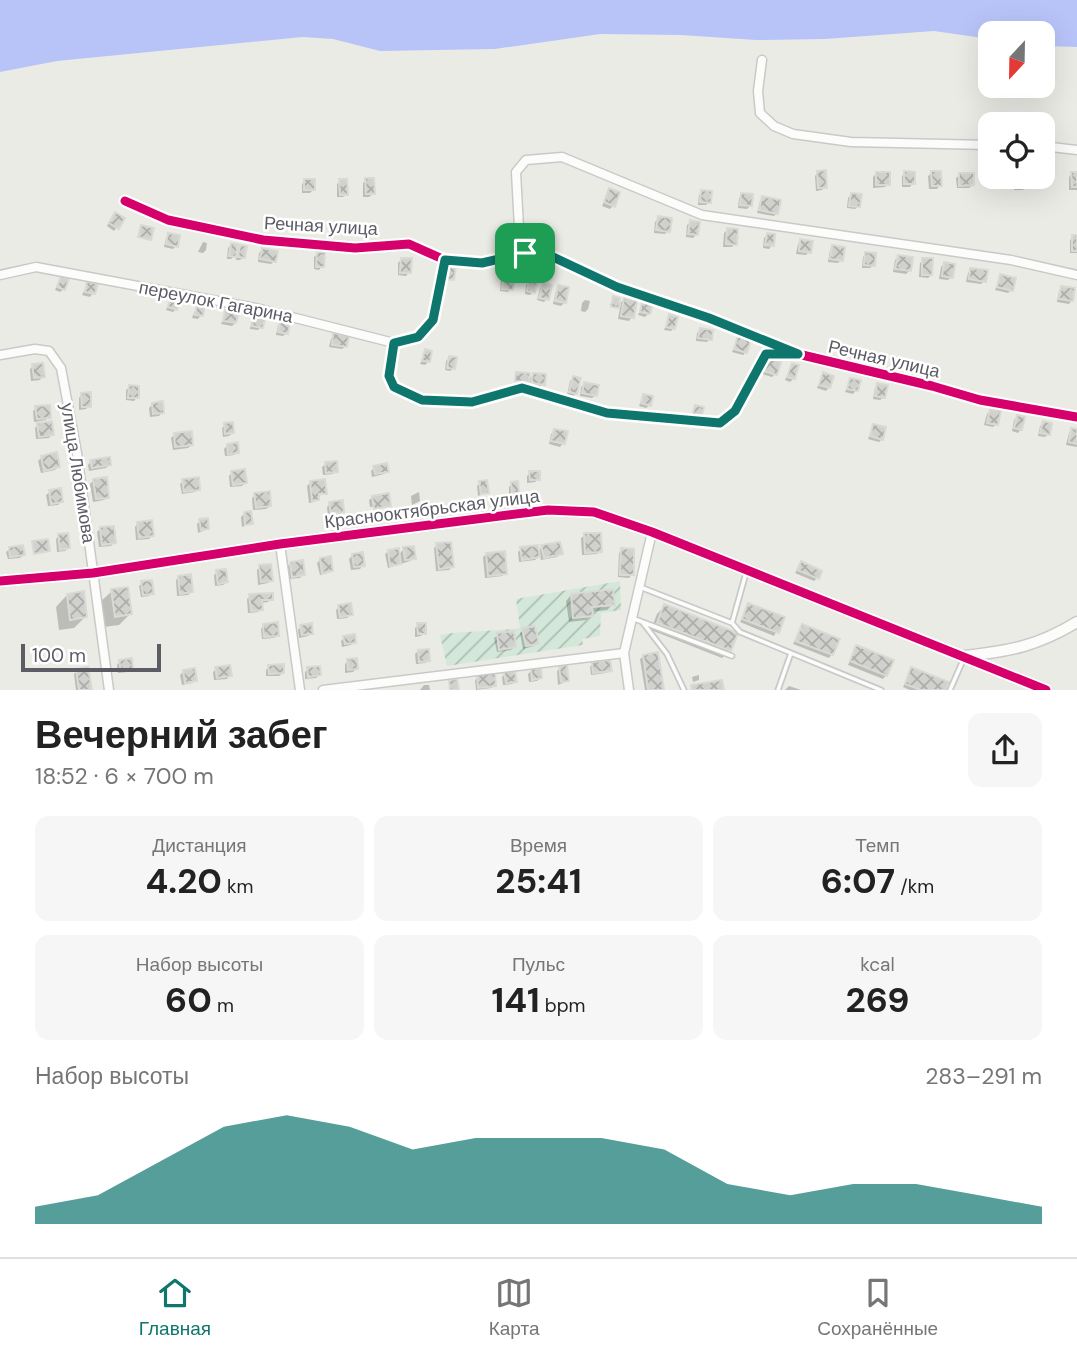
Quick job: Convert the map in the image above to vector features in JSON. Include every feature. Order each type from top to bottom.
[{"type":"street","points":[[762,60],[758,91],[760,113],[774,126],[793,134],[851,142],[978,145]]},
{"type":"street","points":[[1055,147],[1077,150]]},
{"type":"street","points":[[525,253],[519,228],[516,172],[526,160],[562,157],[702,215],[1011,260],[1077,275]]},
{"type":"street","name":"Речная улица","points":[[125,201],[168,220],[263,240],[355,248],[409,244],[445,260],[482,263],[538,250],[617,287],[709,318],[798,354],[980,400],[1077,417]]},
{"type":"street","points":[[445,260],[433,320],[418,337],[394,343],[389,376],[394,387],[422,400],[472,402],[522,388],[607,413],[720,423],[735,411],[766,354],[798,354]]},
{"type":"street","name":"переулок Гагарина","points":[[0,275],[36,267],[256,308],[394,343]]},
{"type":"street","name":"улица Любимова","points":[[0,355],[34,349],[49,351],[61,368],[77,453],[109,690]]},
{"type":"street","name":"Краснооктябрьская улица","points":[[0,581],[93,573],[280,544],[548,510],[594,512],[652,532],[1045,690]]},
{"type":"street","points":[[629,690],[624,653],[652,532]]},
{"type":"street","points":[[280,544],[300,690]]},
{"type":"street","points":[[965,657],[1010,651],[1050,638],[1077,622]]},
{"type":"street","points":[[323,690],[624,653]]},
{"type":"lane","points":[[733,623],[747,571]]},
{"type":"lane","points":[[639,587],[733,623],[740,632],[881,690]]},
{"type":"lane","points":[[632,618],[732,656]]},
{"type":"lane","points":[[642,621],[667,654],[684,690]]},
{"type":"lane","points":[[778,690],[791,653]]},
{"type":"lane","points":[[950,690],[965,657]]},
{"type":"green space","points":[[620,581],[621,610],[601,613],[600,636],[582,639],[583,645],[447,666],[440,635],[520,628],[516,599]]},
{"type":"water","points":[[0,0],[1077,0],[1077,47],[1055,46],[1055,21],[978,21],[978,37],[934,31],[825,39],[756,40],[681,35],[600,34],[495,49],[380,51],[333,39],[303,37],[57,61],[0,72]]},
{"type":"building","points":[[826,170],[827,188],[818,188],[817,171]]},
{"type":"building","points":[[904,171],[915,172],[915,184],[904,184]]},
{"type":"building","points":[[931,171],[941,171],[942,186],[932,186]]},
{"type":"building","points":[[876,172],[890,172],[890,185],[876,185]]},
{"type":"building","points":[[1071,172],[1077,172],[1077,187],[1072,187]]},
{"type":"building","points":[[959,173],[974,173],[974,185],[959,186]]},
{"type":"building","points":[[365,178],[374,178],[375,194],[366,194]]},
{"type":"building","points":[[304,179],[315,179],[315,190],[304,190]]},
{"type":"building","points":[[339,179],[347,179],[348,195],[340,195]]},
{"type":"building","points":[[609,188],[620,192],[615,207],[604,202]]},
{"type":"building","points":[[701,190],[712,191],[711,203],[700,202]]},
{"type":"building","points":[[741,193],[753,194],[752,206],[740,205]]},
{"type":"building","points":[[851,193],[862,194],[860,207],[849,206]]},
{"type":"building","points":[[762,196],[781,200],[778,214],[759,210]]},
{"type":"building","points":[[115,212],[125,218],[119,229],[109,223]]},
{"type":"building","points":[[658,216],[672,218],[670,232],[656,230]]},
{"type":"building","points":[[690,220],[700,222],[698,235],[688,234]]},
{"type":"building","points":[[141,225],[154,228],[151,240],[138,237]]},
{"type":"building","points":[[727,228],[738,229],[737,245],[726,244]]},
{"type":"building","points":[[168,233],[180,235],[178,247],[166,244]]},
{"type":"building","points":[[767,233],[775,234],[774,246],[765,245]]},
{"type":"building","points":[[1072,235],[1077,235],[1077,251],[1072,251]]},
{"type":"building","points":[[800,239],[813,241],[811,253],[799,251]]},
{"type":"building","points":[[231,243],[238,244],[236,257],[229,256]]},
{"type":"building","points":[[240,245],[247,246],[245,258],[238,257]]},
{"type":"building","points":[[832,245],[845,247],[843,261],[830,259]]},
{"type":"building","points":[[262,248],[278,251],[276,262],[260,259]]},
{"type":"building","points":[[317,252],[325,252],[324,267],[316,267]]},
{"type":"building","points":[[865,252],[876,253],[875,266],[864,265]]},
{"type":"building","points":[[898,255],[913,257],[911,271],[895,269]]},
{"type":"building","points":[[401,258],[412,258],[411,273],[400,273]]},
{"type":"building","points":[[922,258],[933,258],[932,275],[922,275]]},
{"type":"building","points":[[944,262],[955,264],[953,278],[942,276]]},
{"type":"building","points":[[447,265],[456,266],[454,280],[445,279]]},
{"type":"building","points":[[970,268],[988,270],[986,282],[969,279]]},
{"type":"building","points":[[1000,274],[1016,278],[1013,291],[997,287]]},
{"type":"building","points":[[504,275],[515,277],[513,290],[502,289]]},
{"type":"building","points":[[61,276],[69,279],[65,290],[57,287]]},
{"type":"building","points":[[529,280],[537,281],[535,293],[527,291]]},
{"type":"building","points":[[87,281],[98,284],[95,294],[85,292]]},
{"type":"building","points":[[543,283],[552,285],[549,300],[539,298]]},
{"type":"building","points":[[558,285],[569,287],[566,303],[555,301]]},
{"type":"building","points":[[1061,286],[1075,288],[1073,301],[1059,299]]},
{"type":"building","points":[[613,296],[620,298],[619,308],[611,307]]},
{"type":"building","points":[[170,298],[180,301],[177,310],[168,307]]},
{"type":"building","points":[[624,298],[637,300],[634,318],[621,316]]},
{"type":"building","points":[[642,301],[653,304],[650,314],[640,312]]},
{"type":"building","points":[[197,304],[205,305],[203,316],[195,315]]},
{"type":"building","points":[[225,310],[239,313],[236,323],[223,321]]},
{"type":"building","points":[[669,314],[678,317],[675,329],[666,327]]},
{"type":"building","points":[[254,315],[265,317],[263,328],[252,326]]},
{"type":"building","points":[[280,320],[290,322],[288,334],[278,332]]},
{"type":"building","points":[[700,328],[713,330],[712,340],[698,338]]},
{"type":"building","points":[[333,333],[349,336],[347,347],[332,345]]},
{"type":"building","points":[[738,335],[751,339],[747,353],[734,349]]},
{"type":"building","points":[[425,349],[432,351],[430,362],[422,361]]},
{"type":"building","points":[[449,356],[457,357],[455,369],[447,368]]},
{"type":"building","points":[[769,358],[781,362],[777,375],[764,371]]},
{"type":"building","points":[[43,363],[45,377],[34,378],[32,364]]},
{"type":"building","points":[[792,363],[799,365],[795,379],[787,377]]},
{"type":"building","points":[[516,372],[530,373],[529,382],[515,381]]},
{"type":"building","points":[[823,372],[834,376],[830,388],[819,385]]},
{"type":"building","points":[[533,373],[546,374],[545,385],[531,383]]},
{"type":"building","points":[[573,376],[581,378],[577,394],[569,392]]},
{"type":"building","points":[[850,378],[861,380],[858,391],[847,389]]},
{"type":"building","points":[[584,382],[599,385],[597,396],[582,393]]},
{"type":"building","points":[[877,383],[888,385],[885,398],[875,396]]},
{"type":"building","points":[[129,385],[139,386],[139,398],[128,398]]},
{"type":"building","points":[[91,392],[91,407],[82,407],[81,393]]},
{"type":"building","points":[[643,394],[653,396],[651,406],[641,403]]},
{"type":"building","points":[[163,401],[164,413],[153,414],[152,403]]},
{"type":"building","points":[[50,405],[51,418],[37,419],[35,406]]},
{"type":"building","points":[[695,405],[704,407],[701,419],[692,417]]},
{"type":"building","points":[[990,409],[1001,411],[998,425],[987,423]]},
{"type":"building","points":[[1017,415],[1025,417],[1022,430],[1014,428]]},
{"type":"building","points":[[52,421],[54,435],[39,437],[37,423]]},
{"type":"building","points":[[1043,421],[1052,423],[1050,435],[1040,433]]},
{"type":"building","points":[[233,422],[234,433],[225,434],[224,423]]},
{"type":"building","points":[[873,424],[886,427],[883,440],[870,436]]},
{"type":"building","points":[[1071,428],[1077,429],[1077,444],[1069,442]]},
{"type":"building","points":[[554,429],[568,431],[565,444],[551,441]]},
{"type":"building","points":[[192,431],[193,445],[175,447],[174,433]]},
{"type":"building","points":[[238,442],[239,453],[228,454],[227,444]]},
{"type":"building","points":[[57,452],[60,467],[44,471],[41,456]]},
{"type":"building","points":[[110,457],[111,465],[92,468],[90,460]]},
{"type":"building","points":[[337,461],[338,472],[326,473],[325,462]]},
{"type":"building","points":[[387,463],[389,472],[375,474],[373,466]]},
{"type":"building","points":[[245,469],[247,483],[233,485],[231,471]]},
{"type":"building","points":[[529,471],[540,471],[540,480],[530,480]]},
{"type":"building","points":[[107,477],[109,498],[96,499],[93,479]]},
{"type":"building","points":[[199,477],[200,490],[184,492],[182,479]]},
{"type":"building","points":[[325,479],[327,494],[319,494],[319,500],[312,501],[310,481]]},
{"type":"building","points":[[487,480],[489,493],[481,494],[479,481]]},
{"type":"building","points":[[518,481],[519,493],[512,493],[511,482]]},
{"type":"building","points":[[61,488],[63,502],[51,504],[49,490]]},
{"type":"building","points":[[270,491],[271,506],[256,508],[254,493]]},
{"type":"building","points":[[389,493],[391,506],[374,509],[372,496]]},
{"type":"building","points":[[343,500],[344,512],[331,514],[329,502]]},
{"type":"building","points":[[251,511],[253,524],[245,525],[244,512]]},
{"type":"building","points":[[208,518],[209,529],[201,530],[199,519]]},
{"type":"building","points":[[152,520],[154,536],[139,538],[137,522]]},
{"type":"building","points":[[114,526],[116,543],[102,545],[100,527]]},
{"type":"building","points":[[68,533],[70,548],[60,550],[58,534]]},
{"type":"building","points":[[584,533],[601,533],[602,552],[585,553]]},
{"type":"building","points":[[48,539],[50,551],[34,554],[32,541]]},
{"type":"building","points":[[451,542],[454,567],[439,569],[436,543]]},
{"type":"building","points":[[560,542],[563,554],[544,558],[541,545]]},
{"type":"building","points":[[23,545],[25,555],[10,557],[9,547]]},
{"type":"building","points":[[538,545],[540,557],[522,560],[520,547]]},
{"type":"building","points":[[414,546],[416,559],[405,560],[403,547]]},
{"type":"building","points":[[399,548],[401,564],[390,566],[388,550]]},
{"type":"building","points":[[621,548],[634,549],[634,575],[620,575]]},
{"type":"building","points":[[505,551],[507,574],[488,576],[486,553]]},
{"type":"building","points":[[363,552],[365,566],[354,567],[352,554]]},
{"type":"building","points":[[331,556],[333,571],[322,573],[320,558]]},
{"type":"building","points":[[303,560],[305,575],[292,577],[290,562]]},
{"type":"building","points":[[801,561],[822,571],[819,579],[797,570]]},
{"type":"building","points":[[271,564],[273,581],[261,582],[259,565]]},
{"type":"building","points":[[226,569],[228,582],[218,584],[216,570]]},
{"type":"building","points":[[191,574],[193,592],[180,594],[178,576]]},
{"type":"building","points":[[152,580],[154,594],[143,595],[141,581]]},
{"type":"building","points":[[128,587],[132,614],[115,617],[111,589]]},
{"type":"building","points":[[613,589],[615,605],[592,607],[593,616],[573,618],[571,594]]},
{"type":"building","points":[[84,591],[87,617],[70,620],[67,594]]},
{"type":"building","points":[[273,593],[273,600],[262,600],[263,610],[251,611],[249,594]]},
{"type":"building","points":[[351,603],[353,615],[340,617],[338,605]]},
{"type":"building","points":[[748,603],[785,617],[779,633],[742,619]]},
{"type":"building","points":[[664,604],[738,633],[731,651],[657,623]]},
{"type":"building","points":[[278,622],[279,636],[264,637],[263,624]]},
{"type":"building","points":[[312,623],[313,634],[302,635],[300,625]]},
{"type":"building","points":[[417,623],[426,623],[426,634],[418,634]]},
{"type":"building","points":[[802,624],[840,639],[833,655],[795,641]]},
{"type":"building","points":[[535,626],[539,644],[526,646],[522,628]]},
{"type":"building","points":[[514,631],[516,647],[499,650],[497,633]]},
{"type":"building","points":[[355,634],[356,643],[345,644],[343,636]]},
{"type":"building","points":[[856,645],[894,660],[887,676],[850,661]]},
{"type":"building","points":[[429,649],[430,661],[419,662],[418,650]]},
{"type":"building","points":[[658,652],[664,690],[648,690],[643,655]]},
{"type":"building","points":[[132,658],[133,669],[121,671],[119,660]]},
{"type":"building","points":[[357,658],[358,669],[348,670],[347,659]]},
{"type":"building","points":[[610,660],[612,671],[593,673],[592,662]]},
{"type":"building","points":[[284,664],[284,673],[269,674],[268,665]]},
{"type":"building","points":[[230,665],[232,676],[217,678],[215,667]]},
{"type":"building","points":[[567,665],[569,681],[561,682],[559,666]]},
{"type":"building","points":[[320,666],[321,675],[308,677],[307,667]]},
{"type":"building","points":[[88,667],[92,690],[79,690],[76,669]]},
{"type":"building","points":[[911,667],[949,682],[946,690],[921,690],[905,684]]},
{"type":"building","points":[[195,668],[197,681],[185,683],[183,670]]},
{"type":"building","points":[[541,668],[542,678],[532,680],[531,669]]},
{"type":"building","points":[[515,671],[517,682],[506,683],[504,672]]},
{"type":"building","points":[[495,673],[496,686],[478,688],[477,675]]},
{"type":"building","points":[[457,679],[459,690],[450,690],[449,680]]},
{"type":"building","points":[[722,680],[724,690],[692,690],[691,685]]},
{"type":"cycle path","points":[[125,201],[168,220],[263,240],[355,248],[409,244],[445,260],[482,263],[538,250],[617,287],[709,318],[798,354],[980,400],[1077,417]]},
{"type":"cycle path","points":[[0,581],[93,573],[280,544],[548,510],[594,512],[652,532],[1046,690]]},
{"type":"route","points":[[538,250],[617,287],[709,318],[798,354],[766,354],[735,411],[720,423],[607,413],[522,388],[472,402],[422,400],[394,387],[389,376],[394,343],[418,337],[433,320],[445,260],[482,263],[525,253],[538,250]]}]
